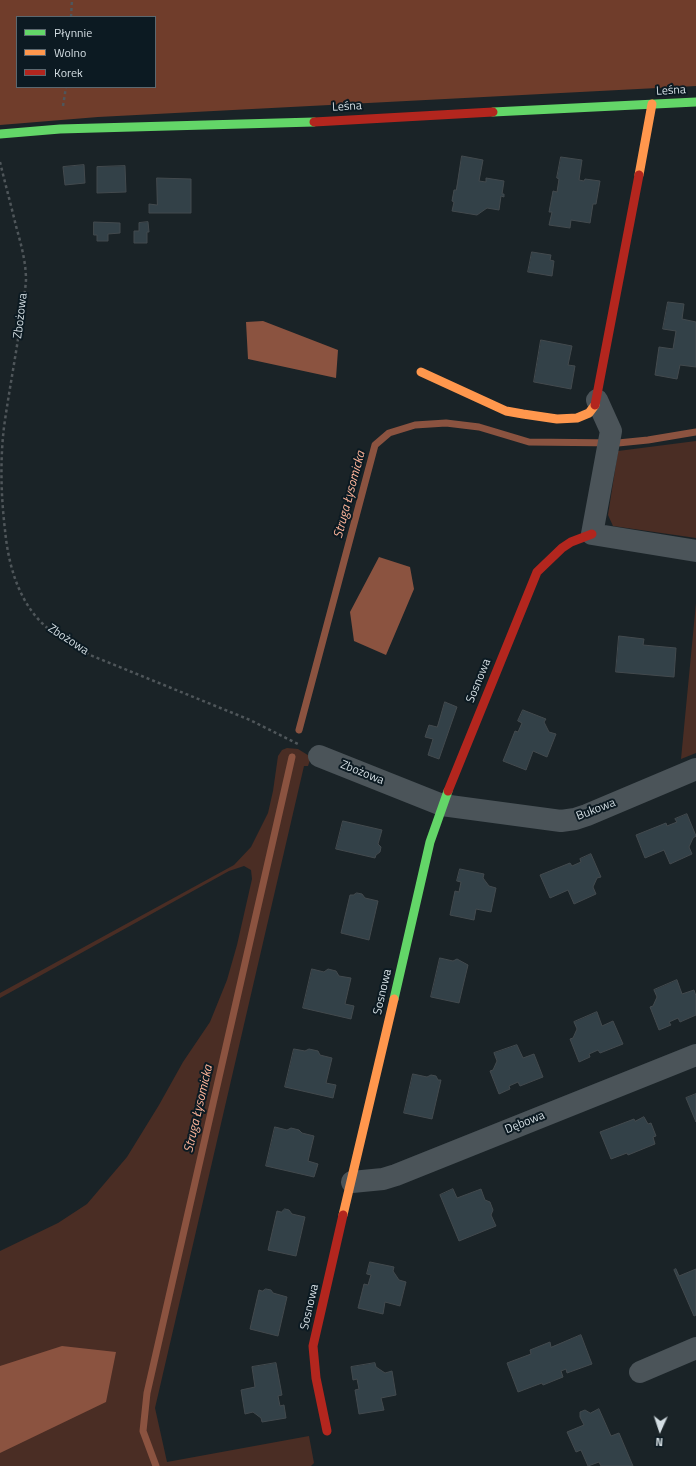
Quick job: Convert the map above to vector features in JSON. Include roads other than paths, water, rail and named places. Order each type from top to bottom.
[{"type":"street","name":"Leśna","points":[[0,134],[60,129],[288,122],[696,102]]},
{"type":"street","points":[[421,372],[506,411],[530,416],[580,418],[590,413],[598,400],[652,104]]},
{"type":"street","points":[[598,400],[611,431],[592,534],[696,551]]},
{"type":"street","name":"Sosnowa","points":[[327,1431],[315,1371],[313,1346],[430,842],[442,805],[537,572],[562,548],[571,542],[592,534]]},
{"type":"street","name":"Zbożowa","points":[[319,756],[442,805]]},
{"type":"street","name":"Bukowa","points":[[442,805],[560,821],[575,819],[696,769]]},
{"type":"street","name":"Dębowa","points":[[352,1182],[383,1179],[396,1175],[696,1055]]},
{"type":"street","points":[[640,1372],[696,1348]]},
{"type":"waterway","name":"Struga Łysomicka","points":[[299,730],[375,445],[389,433],[415,425],[446,423],[479,427],[529,442],[618,443],[648,440],[696,432]]},
{"type":"waterway","name":"Struga Łysomicka","points":[[156,1466],[143,1431],[147,1393],[292,757]]}]
